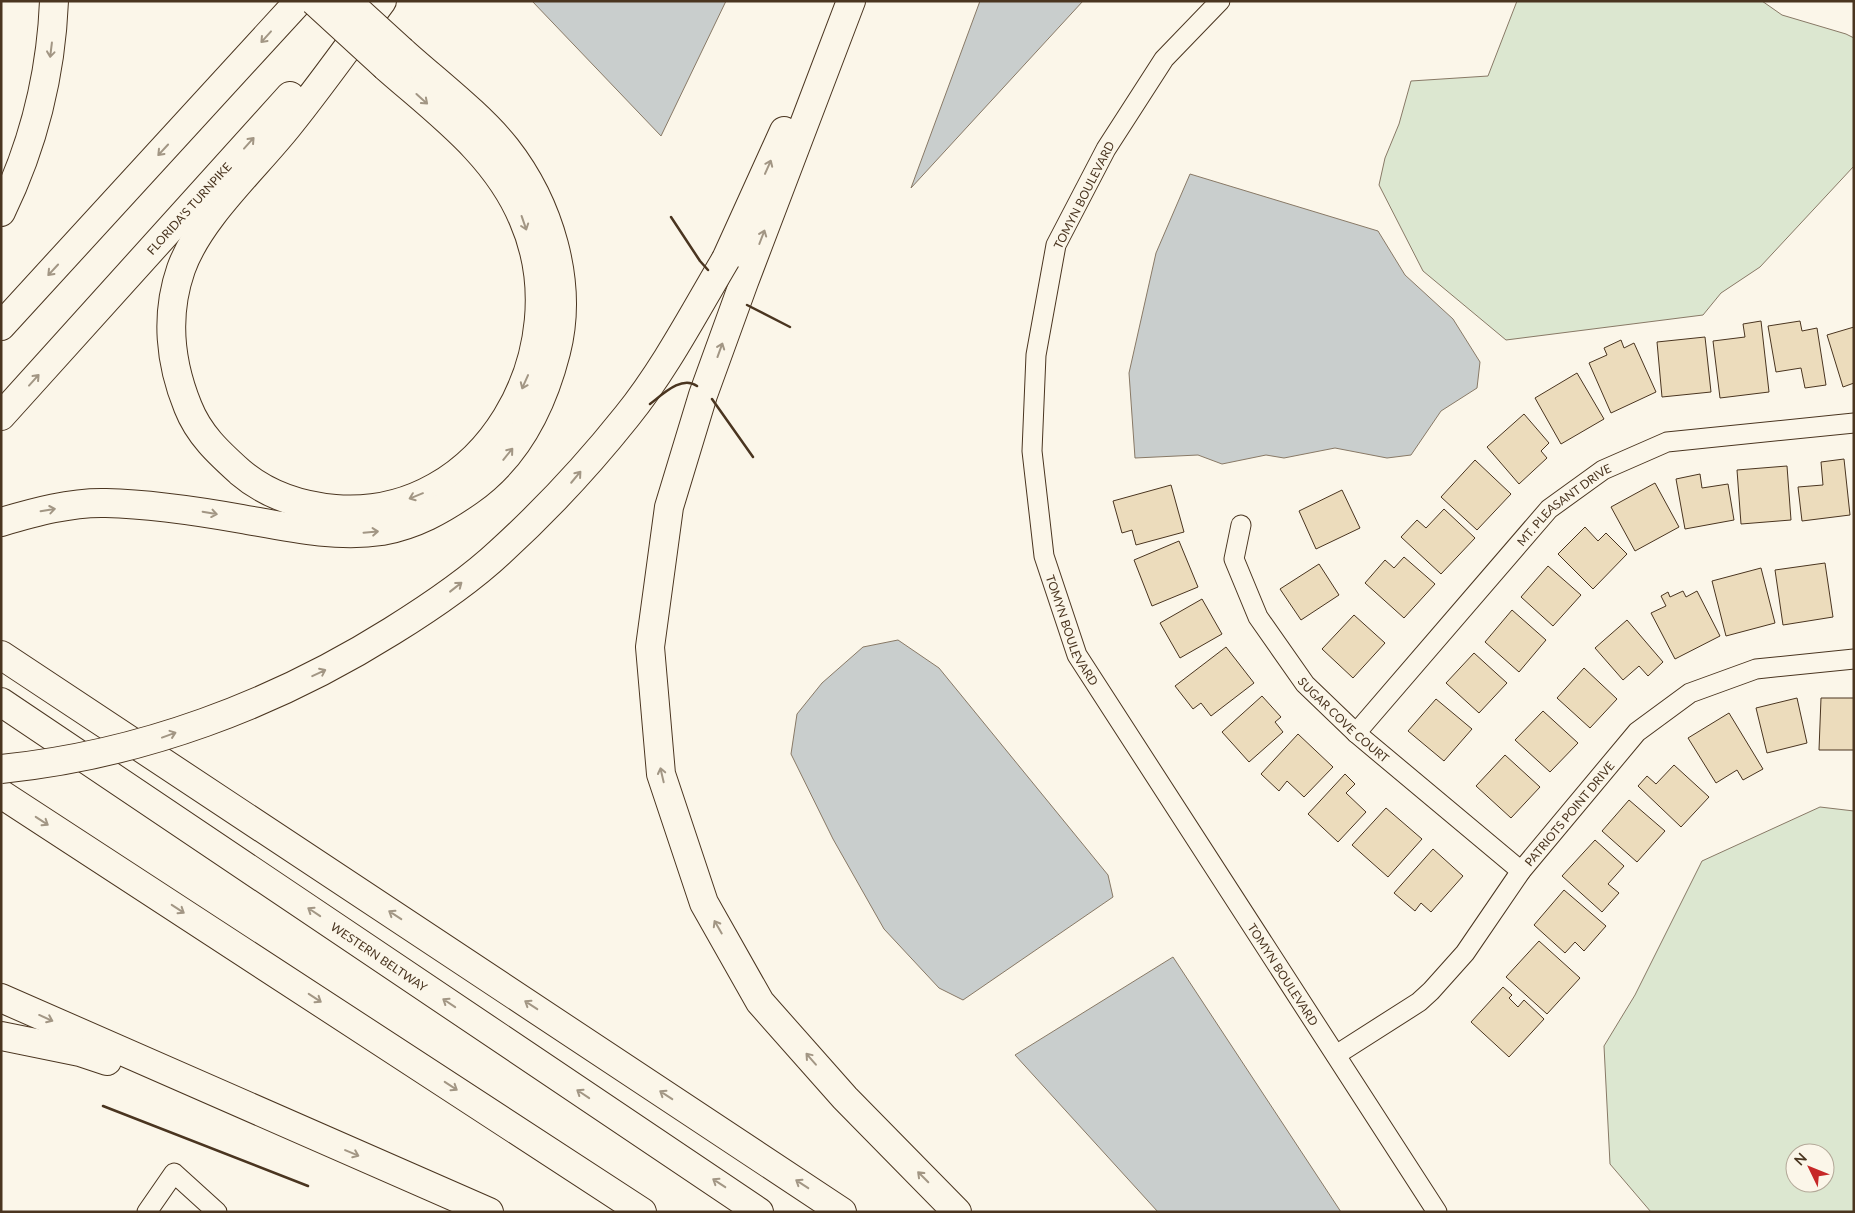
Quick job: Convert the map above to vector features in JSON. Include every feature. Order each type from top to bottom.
[{"type":"highway","points":[[1,212],[15,182],[39,112],[52,46],[54,1]]},
{"type":"highway","points":[[1,326],[299,1]]},
{"type":"highway","points":[[1,522],[44,510],[103,502],[190,510],[310,531],[354,533],[383,530],[422,520],[449,505],[479,484],[507,456],[529,426],[547,386],[559,342],[562,305],[559,263],[543,211],[524,173],[504,146],[394,59],[314,1]]},
{"type":"highway","points":[[347,1],[394,59],[487,159],[503,182],[524,220],[536,263],[540,305],[538,334],[528,374],[511,413],[491,441],[465,467],[434,489],[401,503],[358,511],[316,507],[279,496],[249,479],[213,448],[193,418],[179,385],[172,348],[172,303],[182,267],[200,232],[290,125],[382,1]]},
{"type":"highway","name":"FLORIDA'S TURNPIKE","points":[[1,416],[376,1]]},
{"type":"highway","points":[[1,769],[44,765],[156,739],[251,705],[342,662],[428,609],[499,554],[563,492],[629,414],[682,334],[726,259],[843,1]]},
{"type":"highway","points":[[851,1],[744,282],[704,395],[670,507],[650,647],[661,774],[704,904],[760,1002],[845,1098],[957,1212]]},
{"type":"highway","points":[[1,655],[842,1212]]},
{"type":"highway","name":"WESTERN BELTWAY","points":[[1,702],[759,1212]]},
{"type":"highway","points":[[1,794],[642,1212]]},
{"type":"highway","points":[[1,998],[308,1134],[490,1212]]},
{"type":"highway","points":[[1,1036],[80,1052],[174,1083],[308,1134]]},
{"type":"street","name":"TOMYN BOULEVARD","points":[[1220,1],[1164,59],[1106,149],[1056,245],[1036,355],[1032,451],[1044,556],[1077,655],[1438,1212]]},
{"type":"street","name":"MT. PLEASANT DRIVE","points":[[1356,733],[1548,509],[1602,470],[1667,442],[1854,423]]},
{"type":"street","name":"SUGAR COVE COURT","points":[[1241,525],[1234,560],[1258,617],[1305,684],[1356,733],[1521,871]]},
{"type":"street","name":"PATRIOTS POINT DRIVE","points":[[1336,1055],[1419,1002],[1431,991],[1465,953],[1521,871],[1637,732],[1690,693],[1756,669],[1854,659]]},
{"type":"street","points":[[147,1212],[174,1173],[217,1212]]},
{"type":"green space","points":[[1517,1],[1762,1],[1782,15],[1846,34],[1854,38],[1854,166],[1760,267],[1721,293],[1703,315],[1506,340],[1423,271],[1379,185],[1385,158],[1399,124],[1411,81],[1488,76]]},
{"type":"green space","points":[[1820,807],[1854,811],[1854,1212],[1651,1212],[1610,1164],[1604,1046],[1635,995],[1702,861]]},
{"type":"shaded area","points":[[532,1],[726,1],[661,136]]},
{"type":"shaded area","points":[[980,1],[1083,1],[911,188]]},
{"type":"shaded area","points":[[1190,174],[1378,231],[1405,275],[1453,319],[1480,362],[1477,388],[1441,411],[1411,455],[1387,458],[1335,448],[1284,458],[1266,455],[1222,464],[1198,455],[1135,458],[1129,373],[1156,253]]},
{"type":"shaded area","points":[[898,640],[939,668],[1108,875],[1113,897],[963,1000],[939,988],[884,929],[833,839],[791,754],[797,714],[822,683],[863,647]]},
{"type":"shaded area","points":[[1173,957],[1341,1212],[1158,1212],[1015,1055]]},
{"type":"building","points":[[1761,321],[1769,392],[1720,398],[1713,341],[1745,337],[1743,324]]},
{"type":"building","points":[[1800,321],[1802,331],[1817,328],[1826,385],[1805,388],[1801,368],[1776,372],[1768,326]]},
{"type":"building","points":[[1854,327],[1854,383],[1843,387],[1827,335]]},
{"type":"building","points":[[1705,337],[1711,392],[1662,397],[1657,342]]},
{"type":"building","points":[[1621,340],[1624,348],[1634,343],[1656,392],[1611,413],[1589,363],[1607,355],[1604,348]]},
{"type":"building","points":[[1577,373],[1604,419],[1561,444],[1535,398]]},
{"type":"building","points":[[1524,414],[1549,443],[1541,451],[1547,458],[1519,484],[1487,447]]},
{"type":"building","points":[[1844,459],[1850,515],[1802,521],[1798,487],[1823,485],[1821,462]]},
{"type":"building","points":[[1475,460],[1511,494],[1477,530],[1441,497]]},
{"type":"building","points":[[1787,466],[1791,520],[1741,524],[1737,470]]},
{"type":"building","points":[[1700,474],[1702,488],[1728,484],[1734,520],[1685,529],[1676,479]]},
{"type":"building","points":[[1655,483],[1679,527],[1635,551],[1611,507]]},
{"type":"building","points":[[1171,485],[1184,532],[1136,545],[1132,530],[1122,533],[1113,501]]},
{"type":"building","points":[[1342,490],[1360,528],[1316,549],[1299,511]]},
{"type":"building","points":[[1444,509],[1475,538],[1441,574],[1401,537],[1417,520],[1426,528]]},
{"type":"building","points":[[1585,527],[1598,541],[1606,533],[1627,554],[1593,589],[1558,554]]},
{"type":"building","points":[[1179,541],[1198,587],[1152,606],[1134,560]]},
{"type":"building","points":[[1404,557],[1435,584],[1404,618],[1365,583],[1385,560],[1394,568]]},
{"type":"building","points":[[1825,563],[1833,617],[1783,625],[1775,570]]},
{"type":"building","points":[[1319,564],[1339,595],[1301,620],[1280,589]]},
{"type":"building","points":[[1548,566],[1581,595],[1553,626],[1521,597]]},
{"type":"building","points":[[1761,568],[1775,623],[1726,636],[1712,581]]},
{"type":"building","points":[[1683,591],[1686,597],[1697,591],[1720,636],[1675,659],[1651,613],[1666,606],[1661,596],[1668,592],[1670,597]]},
{"type":"building","points":[[1202,599],[1222,634],[1180,658],[1160,623]]},
{"type":"building","points":[[1512,610],[1546,640],[1519,672],[1485,642]]},
{"type":"building","points":[[1354,615],[1385,643],[1353,678],[1322,649]]},
{"type":"building","points":[[1627,620],[1663,662],[1648,676],[1639,666],[1623,680],[1595,648]]},
{"type":"building","points":[[1226,647],[1254,683],[1211,716],[1201,703],[1193,709],[1175,686]]},
{"type":"building","points":[[1474,653],[1507,683],[1479,713],[1446,683]]},
{"type":"building","points":[[1584,668],[1617,699],[1590,728],[1557,698]]},
{"type":"building","points":[[1262,696],[1281,717],[1275,722],[1283,732],[1249,762],[1222,732]]},
{"type":"building","points":[[1797,698],[1807,743],[1767,753],[1756,708]]},
{"type":"building","points":[[1821,698],[1854,698],[1854,750],[1819,750]]},
{"type":"building","points":[[1436,699],[1472,729],[1444,761],[1408,731]]},
{"type":"building","points":[[1543,711],[1578,743],[1550,772],[1515,740]]},
{"type":"building","points":[[1729,713],[1763,769],[1743,780],[1737,770],[1716,783],[1688,738]]},
{"type":"building","points":[[1298,734],[1333,767],[1304,797],[1287,781],[1279,791],[1261,774]]},
{"type":"building","points":[[1505,755],[1540,787],[1511,818],[1476,786]]},
{"type":"building","points":[[1674,765],[1709,797],[1681,827],[1638,786],[1647,776],[1656,784]]},
{"type":"building","points":[[1345,774],[1355,784],[1346,793],[1366,812],[1338,842],[1308,814]]},
{"type":"building","points":[[1629,800],[1665,831],[1637,862],[1602,831]]},
{"type":"building","points":[[1386,808],[1422,839],[1388,877],[1352,845]]},
{"type":"building","points":[[1595,840],[1624,866],[1608,884],[1619,893],[1602,912],[1562,876]]},
{"type":"building","points":[[1433,849],[1463,876],[1431,912],[1421,903],[1415,911],[1394,893]]},
{"type":"building","points":[[1564,890],[1606,926],[1584,951],[1575,942],[1565,953],[1534,925]]},
{"type":"building","points":[[1539,941],[1580,978],[1547,1014],[1506,977]]},
{"type":"building","points":[[1503,987],[1512,995],[1509,998],[1518,1007],[1524,1000],[1544,1019],[1509,1057],[1471,1022]]},
{"type":"wall","points":[[671,217],[708,270]]},
{"type":"wall","points":[[747,305],[790,327]]},
{"type":"wall","points":[[650,404],[679,384],[691,383],[697,386]]},
{"type":"wall","points":[[712,399],[753,457]]},
{"type":"wall","points":[[103,1106],[308,1186]]}]
